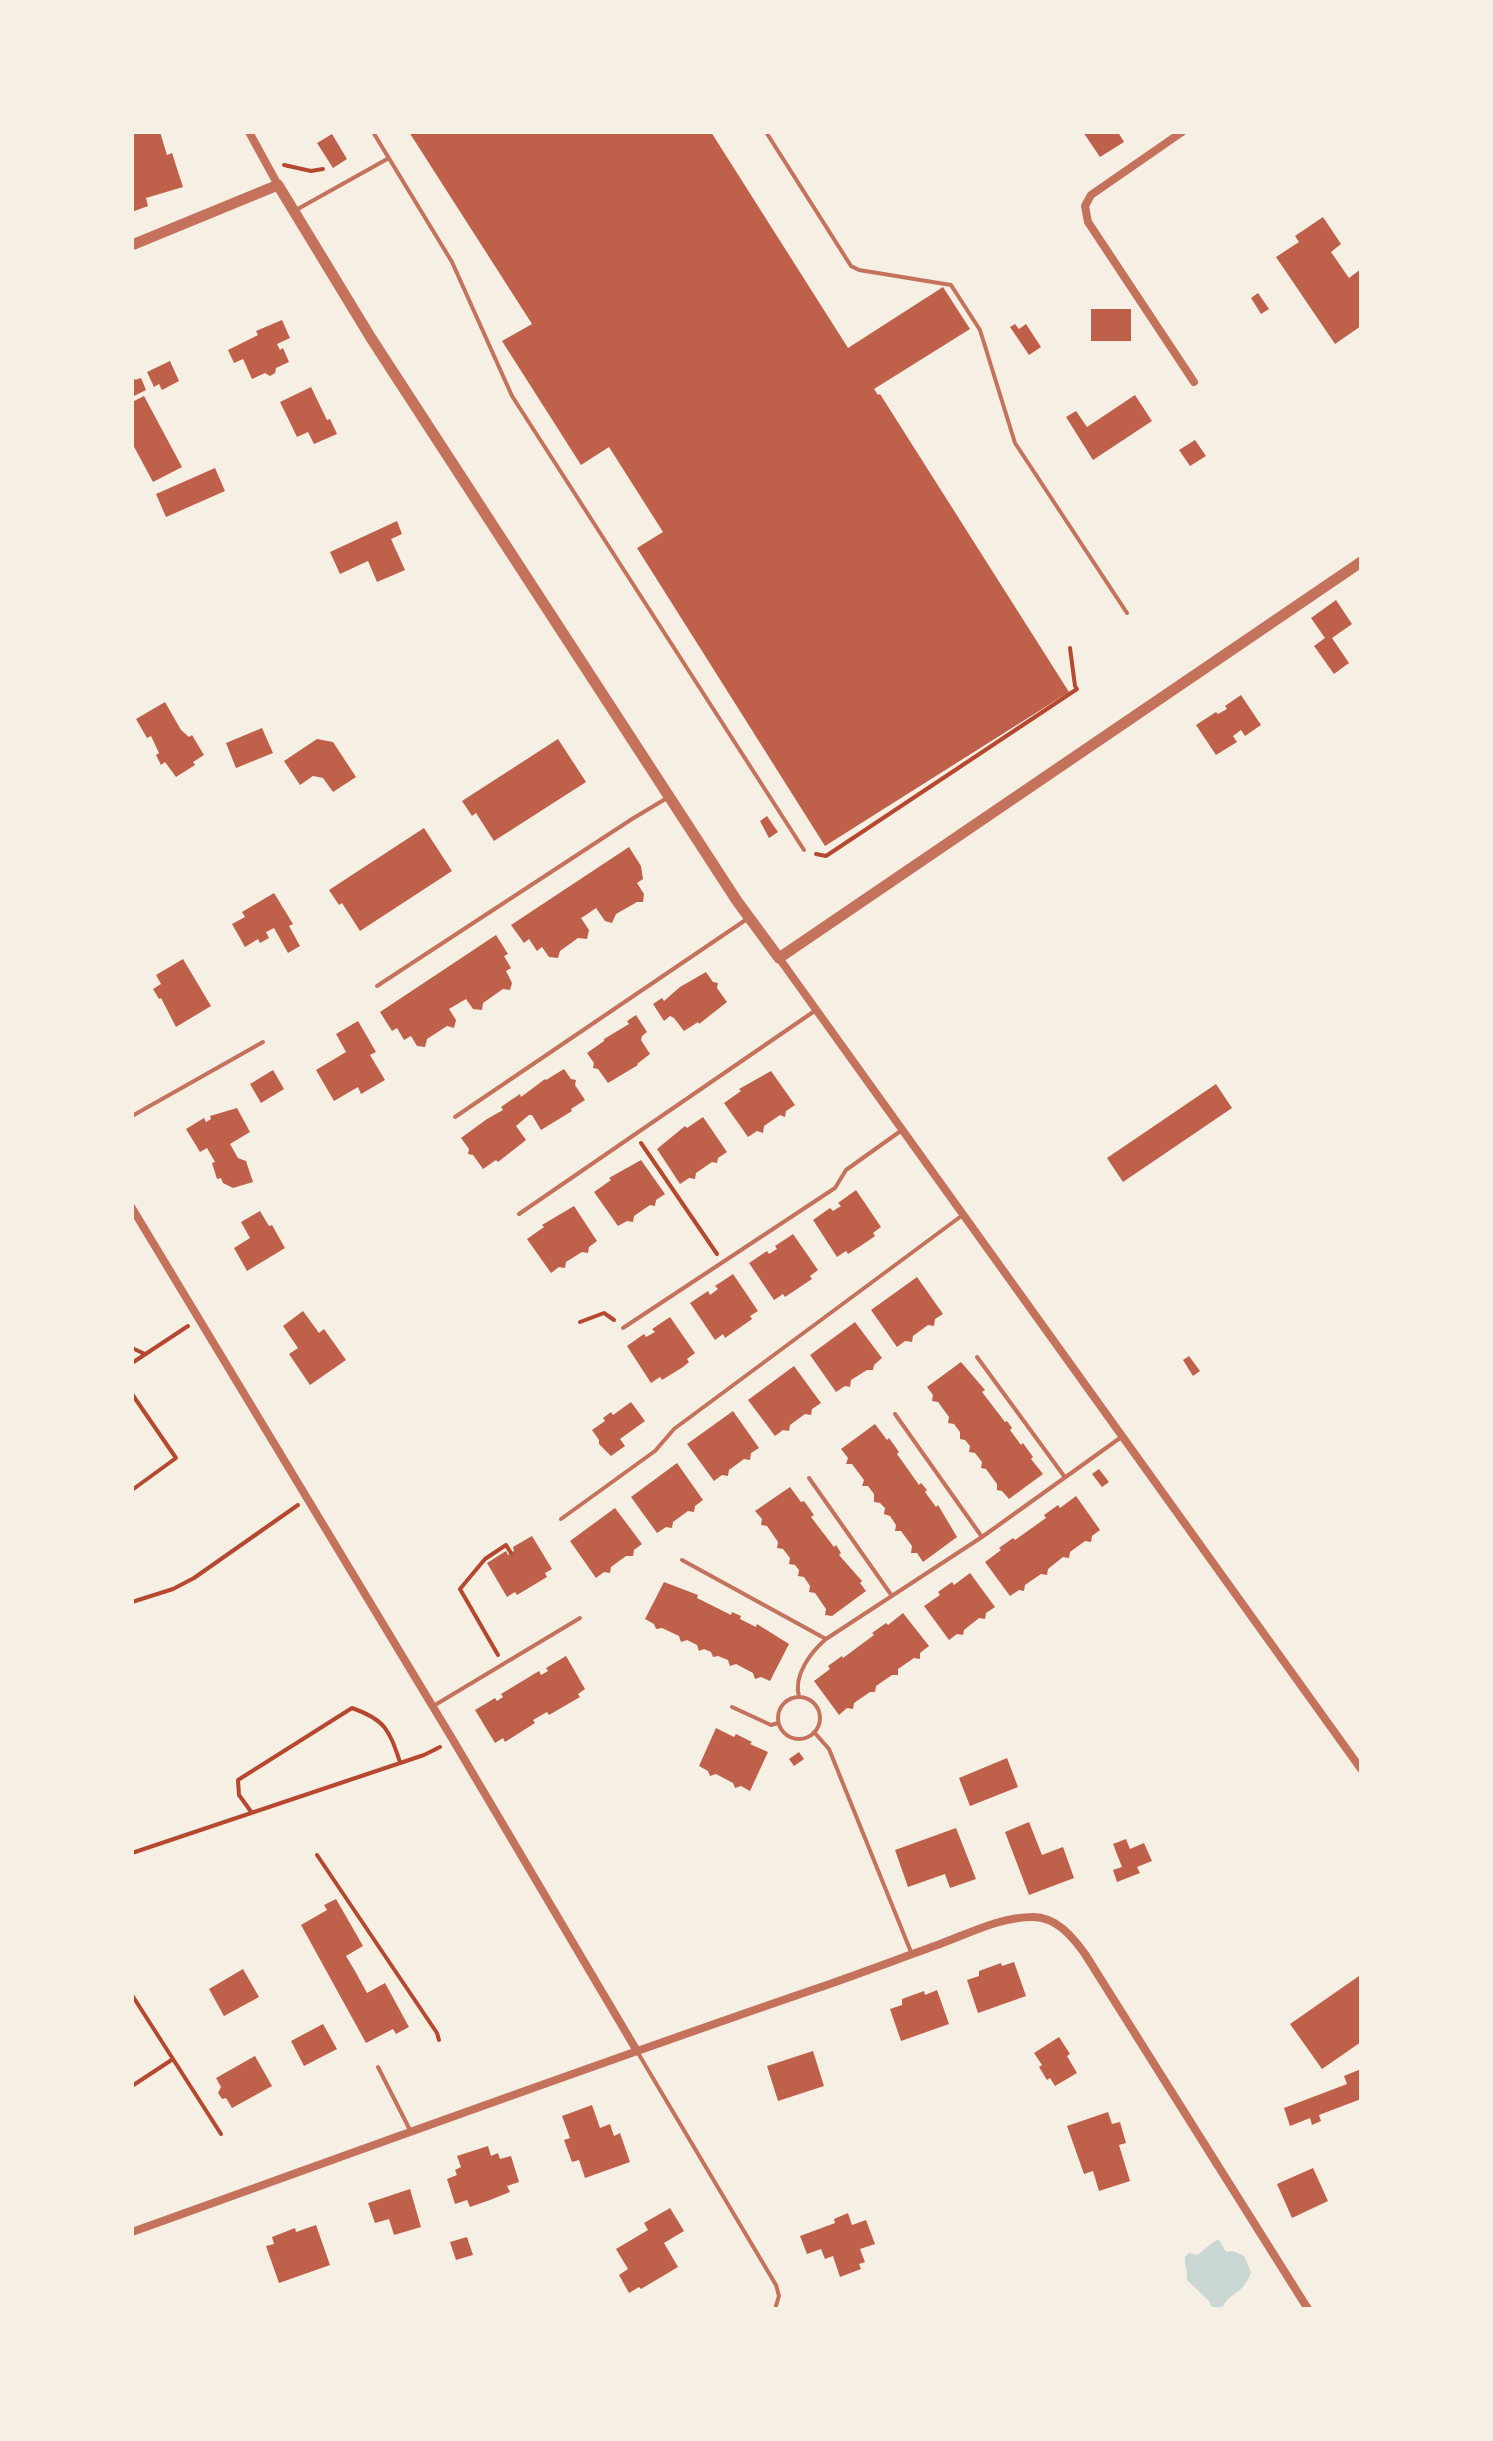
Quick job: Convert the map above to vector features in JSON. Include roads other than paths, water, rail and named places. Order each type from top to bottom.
[{"type":"street","points":[[249,132],[371,338],[749,917],[1361,1769]]},
{"type":"street","points":[[1182,132],[1091,195],[1085,206],[1088,222],[1194,382]]},
{"type":"street","points":[[132,245],[278,185]]},
{"type":"street","points":[[779,958],[1361,562]]},
{"type":"street","points":[[132,1208],[637,2051]]},
{"type":"street","points":[[132,2232],[1004,1920],[1037,1917],[1050,1921],[1074,1938],[1308,2309]]},
{"type":"lane","points":[[373,132],[452,262],[512,396],[804,850]]},
{"type":"lane","points":[[766,132],[851,266],[859,270],[951,285],[980,330],[1015,443],[1127,613]]},
{"type":"lane","points":[[294,211],[389,158]]},
{"type":"lane","points":[[377,986],[670,797]]},
{"type":"lane","points":[[455,1117],[749,917]]},
{"type":"lane","points":[[519,1214],[816,1010]]},
{"type":"lane","points":[[132,1116],[263,1042]]},
{"type":"lane","points":[[623,1328],[835,1188],[846,1170],[902,1130]]},
{"type":"lane","points":[[561,1519],[655,1451],[674,1429],[964,1214]]},
{"type":"lane","points":[[977,1357],[1064,1476]]},
{"type":"lane","points":[[895,1414],[982,1537]]},
{"type":"lane","points":[[1361,1417],[1361,1424]]},
{"type":"lane","points":[[799,1697],[797,1690],[808,1655],[826,1639],[982,1537],[1122,1436]]},
{"type":"lane","points":[[809,1478],[892,1596]]},
{"type":"lane","points":[[682,1560],[826,1639]]},
{"type":"lane","points":[[433,1707],[580,1618]]},
{"type":"lane","points":[[799,1697],[817,1707],[819,1720],[809,1736],[796,1739],[784,1733],[778,1723],[780,1707],[785,1702],[799,1697]]},
{"type":"lane","points":[[732,1707],[771,1725],[778,1723]]},
{"type":"lane","points":[[814,1732],[829,1749],[912,1954]]},
{"type":"lane","points":[[637,2051],[776,2285],[779,2296],[775,2309]]},
{"type":"lane","points":[[378,2067],[411,2132]]}]
